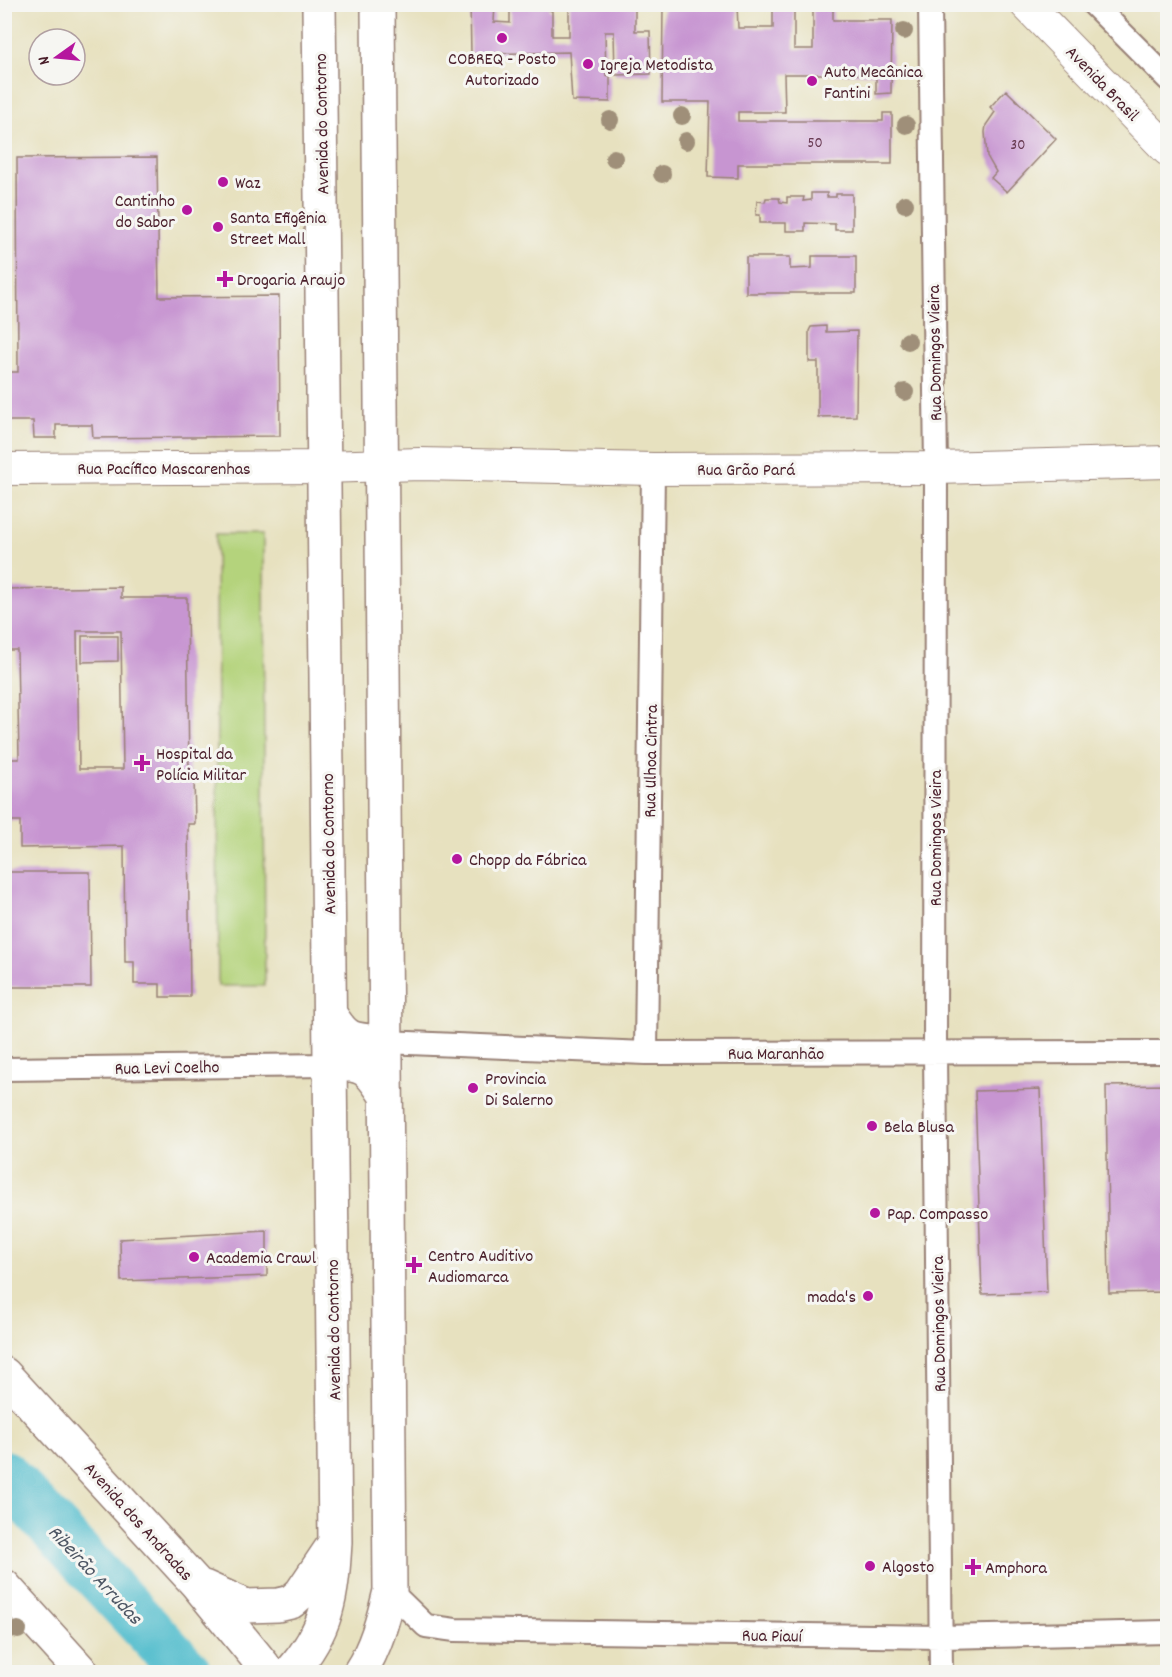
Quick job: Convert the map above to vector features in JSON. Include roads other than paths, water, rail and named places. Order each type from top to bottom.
[{"type":"main road","name":"Avenida do Contorno","points":[[291,1672],[307,1654],[324,1621],[333,1587],[335,1542],[319,4]]},
{"type":"main road","points":[[360,1672],[376,1640],[390,1591],[378,4]]},
{"type":"main road","name":"Avenida Brasil","points":[[1038,8],[1167,150]]},
{"type":"main road","name":"Rua Grão Pará","points":[[324,467],[382,464],[653,470],[936,468],[1167,462]]},
{"type":"main road","name":"Rua Pacífico Mascarenhas","points":[[4,469],[324,467]]},
{"type":"main road","points":[[330,1014],[340,1031],[353,1039],[385,1042]]},
{"type":"main road","points":[[330,1065],[348,1063],[370,1072],[386,1096]]},
{"type":"main road","name":"Avenida dos Andradas","points":[[4,1374],[196,1583],[267,1672]]},
{"type":"main road","points":[[196,1583],[246,1606],[278,1605],[291,1602],[301,1593],[335,1542]]},
{"type":"main road","points":[[4,1586],[74,1668]]},
{"type":"street","name":"Rua Domingos Vieira","points":[[930,4],[936,468],[935,1053],[941,1672]]},
{"type":"street","points":[[1093,4],[1167,79]]},
{"type":"street","name":"Rua Ulhoa Cintra","points":[[646,1053],[653,470]]},
{"type":"street","name":"Rua Maranhão","points":[[385,1042],[646,1053],[1167,1052]]},
{"type":"street","name":"Rua Levi Coelho","points":[[4,1069],[330,1065]]},
{"type":"street","name":"Rua Piauí","points":[[390,1591],[426,1626],[455,1630],[941,1637],[1167,1632]]},
{"type":"waterway","name":"Ribeirão Arrudas","points":[[4,1475],[187,1672]]},
{"type":"place","name":"COBREQ - Posto Autorizado","points":[[502,38]]},
{"type":"place","name":"Igreja Metodista","points":[[588,64]]},
{"type":"place","name":"Auto Mecânica Fantini","points":[[812,81]]},
{"type":"place","name":"Waz","points":[[223,182]]},
{"type":"place","name":"Cantinho do Sabor","points":[[187,210]]},
{"type":"place","name":"Santa Efigênia Street Mall","points":[[218,227]]},
{"type":"place","name":"Drogaria Araujo","points":[[225,279]]},
{"type":"place","name":"Hospital da Polícia Militar","points":[[142,763]]},
{"type":"place","name":"Chopp da Fábrica","points":[[457,859]]},
{"type":"place","name":"Provincia Di Salerno","points":[[473,1088]]},
{"type":"place","name":"Bela Blusa","points":[[872,1126]]},
{"type":"place","name":"Pap. Compasso","points":[[875,1213]]},
{"type":"place","name":"Academia Crawl","points":[[194,1257]]},
{"type":"place","name":"Centro Auditivo Audiomarca","points":[[414,1265]]},
{"type":"place","name":"mada's","points":[[868,1296]]},
{"type":"place","name":"Algosto","points":[[870,1566]]},
{"type":"place","name":"Amphora","points":[[973,1567]]}]
